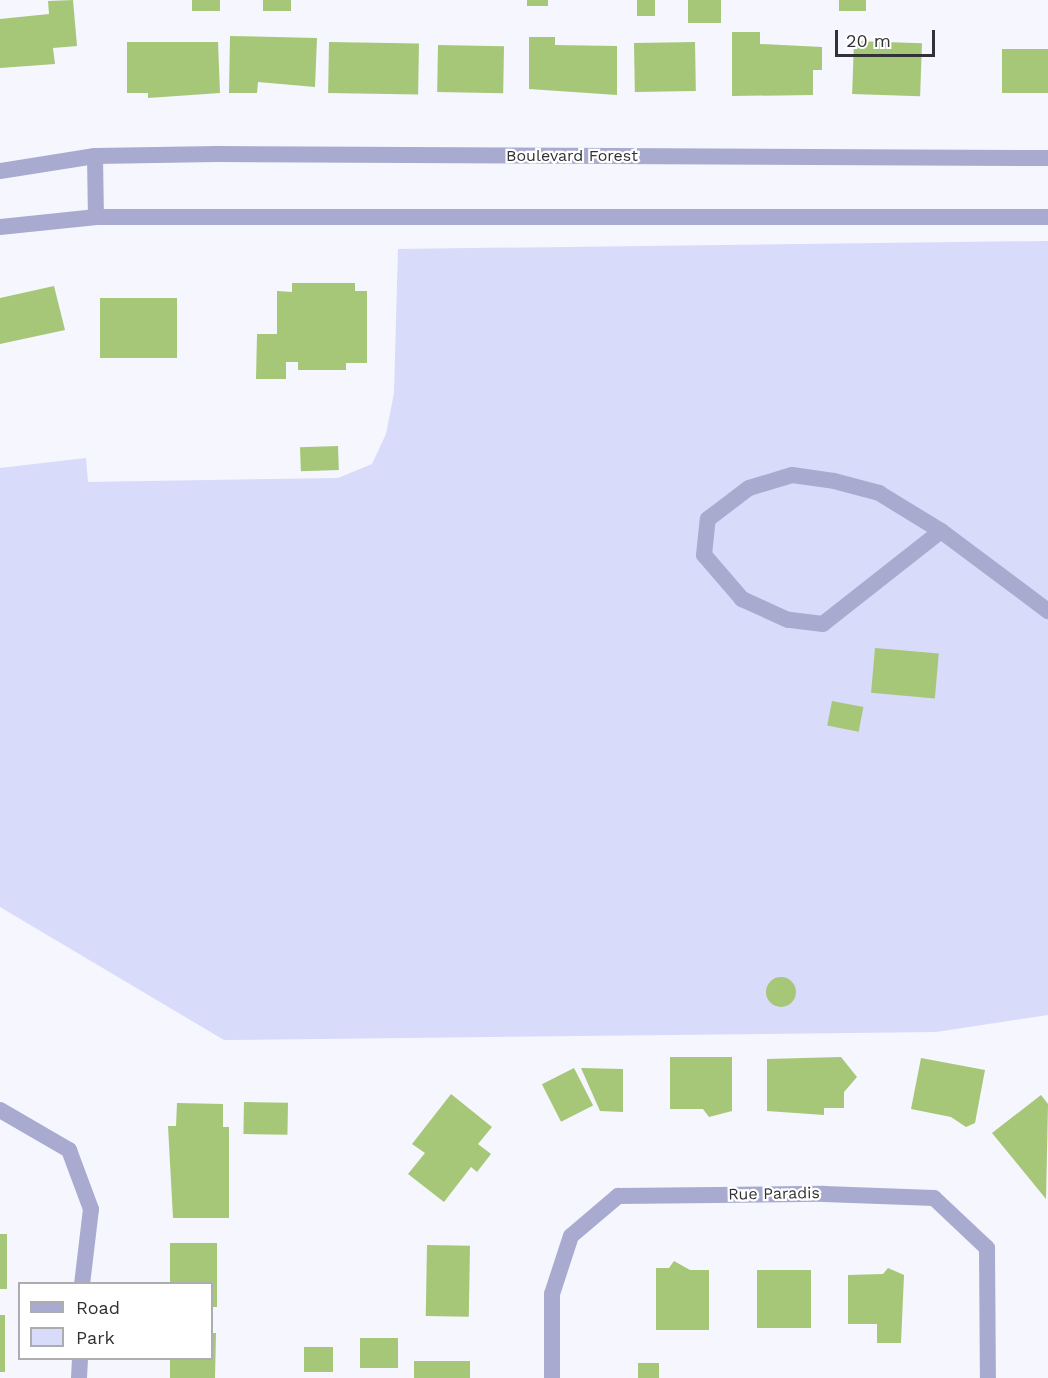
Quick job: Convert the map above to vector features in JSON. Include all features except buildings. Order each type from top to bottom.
[{"type":"street","name":"Boulevard Forest","points":[[0,171],[95,156],[1048,158]]},
{"type":"street","points":[[95,156],[96,217]]},
{"type":"street","points":[[0,226],[96,217],[1048,217]]},
{"type":"street","points":[[941,531],[823,624],[788,620],[742,599],[704,555],[708,519],[748,488],[792,475],[879,493],[941,531],[1048,611]]},
{"type":"street","points":[[0,1110],[69,1150],[90,1209],[82,1282]]},
{"type":"street","name":"Rue Paradis","points":[[552,1378],[552,1294],[571,1236],[618,1196],[824,1194],[934,1198],[987,1248],[988,1378]]},
{"type":"street","points":[[80,1360],[80,1378]]},
{"type":"green space","points":[[1048,241],[1048,1015],[936,1032],[224,1040],[0,907],[0,468],[86,458],[88,482],[338,478],[372,464],[386,434],[394,393],[398,249]]}]
